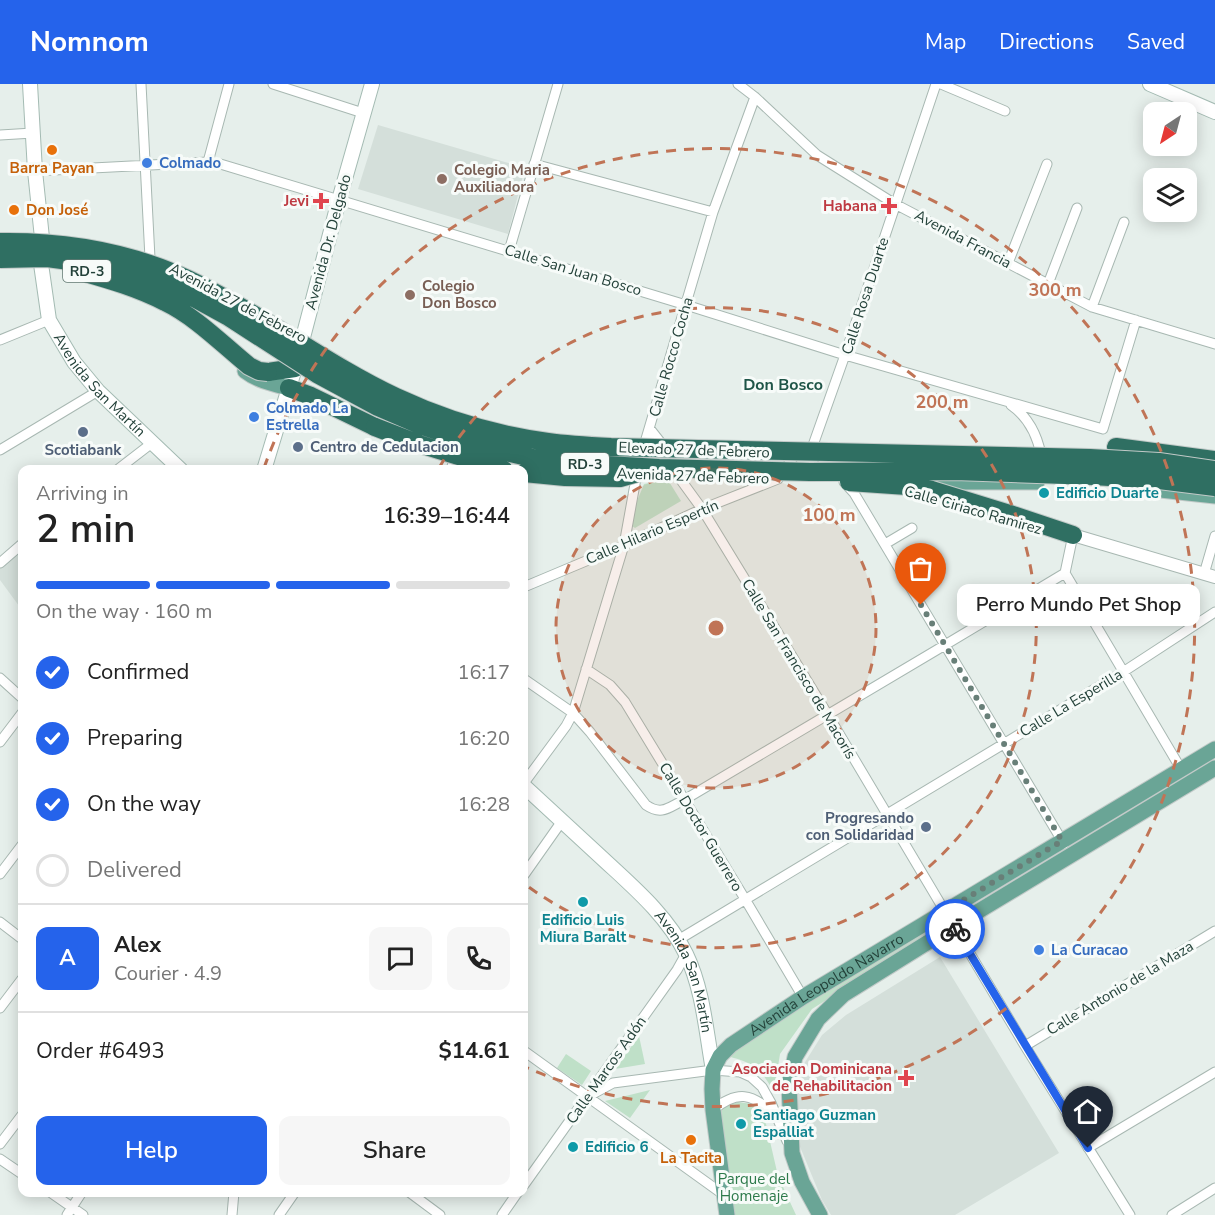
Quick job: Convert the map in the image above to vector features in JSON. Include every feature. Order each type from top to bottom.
[{"type":"highway","name":"Elevado 27 de Febrero","points":[[0,240],[32,241],[93,250],[133,258],[164,269],[237,304],[364,381],[429,412],[478,428],[548,442],[601,447],[1090,458],[1159,462],[1215,470]]},
{"type":"highway","name":"Elevado 27 de Febrero","points":[[0,258],[43,253],[120,269],[162,283],[227,316],[317,374],[378,407],[422,426],[496,450],[532,458],[572,463],[659,468],[810,472],[955,471],[1159,480],[1215,487]]},
{"type":"highway","points":[[43,253],[63,267],[122,284],[166,302],[190,318],[249,366],[259,371],[295,368]]},
{"type":"highway","points":[[289,387],[375,427],[418,444],[487,465]]},
{"type":"highway","points":[[874,454],[939,448],[1037,445],[1116,447],[1215,461]]},
{"type":"highway","points":[[528,473],[620,478],[659,468]]},
{"type":"highway","points":[[810,472],[831,480],[932,490],[1073,535]]},
{"type":"main road","name":"Avenida San Martín","points":[[30,84],[35,171],[49,320],[74,362],[98,391],[176,465]]},
{"type":"main road","name":"Avenida Dr. Delgado","points":[[266,465],[295,368],[372,84]]},
{"type":"main road","points":[[1150,84],[1215,112]]},
{"type":"main road","name":"Avenida 27 de Febrero","points":[[0,240],[43,253],[81,270],[136,281],[210,315],[339,395],[386,419],[458,446],[521,465]]},
{"type":"main road","name":"Avenida 27 de Febrero","points":[[0,266],[43,253],[95,245],[150,258],[190,274],[404,395],[461,415],[577,441],[647,436],[661,443],[1124,456],[1215,461]]},
{"type":"main road","points":[[136,281],[198,329],[232,361],[252,376],[269,383],[289,387]]},
{"type":"main road","name":"Avenida 27 de Febrero","points":[[528,467],[577,472],[778,479],[1082,483],[1215,496]]},
{"type":"main road","name":"Avenida Leopoldo Navarro","points":[[713,1070],[720,1056],[731,1045],[803,997],[1215,749]]},
{"type":"main road","name":"Avenida Leopoldo Navarro","points":[[820,1215],[802,1182],[792,1154],[789,1085],[795,1057],[818,1019],[843,995],[1215,768]]},
{"type":"main road","name":"Avenida San Martín","points":[[528,788],[638,891],[664,920],[686,954],[697,982],[713,1070],[713,1110],[727,1215]]},
{"type":"street","points":[[141,84],[150,258]]},
{"type":"street","points":[[208,162],[229,84]]},
{"type":"street","points":[[273,84],[363,113]]},
{"type":"street","points":[[509,251],[558,84]]},
{"type":"street","name":"Avenida Francia","points":[[738,84],[817,155],[895,204],[1092,307],[1215,344]]},
{"type":"street","name":"Calle Rosa Duarte","points":[[806,448],[845,355],[936,84]]},
{"type":"street","points":[[941,84],[1005,111]]},
{"type":"street","name":"Calle Rocco Cocha","points":[[528,778],[573,713],[624,545],[636,474],[713,212],[755,97]]},
{"type":"street","points":[[0,135],[33,133]]},
{"type":"street","name":"Calle San Juan Bosco","points":[[35,171],[208,162],[509,251],[845,355],[1103,429],[1136,320]]},
{"type":"street","points":[[1008,263],[1047,164]]},
{"type":"street","points":[[534,165],[713,212]]},
{"type":"street","points":[[1048,284],[1077,208]]},
{"type":"street","points":[[1092,307],[1124,222]]},
{"type":"street","points":[[0,340],[49,320]]},
{"type":"street","points":[[0,450],[98,391]]},
{"type":"street","points":[[1007,402],[1018,410],[1030,425],[1041,455]]},
{"type":"street","points":[[123,465],[152,443]]},
{"type":"street","name":"Calle San Francisco de Macorís","points":[[661,443],[678,476],[702,509],[828,715],[1025,1046],[1130,1215]]},
{"type":"street","points":[[452,465],[458,446]]},
{"type":"street","points":[[778,479],[806,448],[843,480],[854,493],[1071,856]]},
{"type":"street","name":"Calle Hilario Espertín","points":[[528,584],[624,545],[702,509],[778,479]]},
{"type":"street","name":"Calle Ciriaco Ramirez","points":[[873,481],[1054,534],[1073,535]]},
{"type":"street","points":[[885,544],[912,528]]},
{"type":"street","points":[[1181,769],[1065,573],[1073,535],[1209,575],[1215,536]]},
{"type":"street","points":[[0,563],[18,547]]},
{"type":"street","points":[[528,682],[573,713],[646,805],[654,811],[661,811],[684,800],[1065,573]]},
{"type":"street","name":"Calle La Esperilla","points":[[678,940],[1123,672],[1215,612]]},
{"type":"street","name":"Calle Doctor Guerrero","points":[[586,669],[610,685],[625,702],[803,997]]},
{"type":"street","points":[[0,678],[18,694]]},
{"type":"street","points":[[0,742],[18,718]]},
{"type":"street","points":[[528,869],[562,821]]},
{"type":"street","points":[[0,874],[18,850]]},
{"type":"street","points":[[0,922],[18,936]]},
{"type":"street","name":"Calle Antonio de la Maza","points":[[1025,1046],[1215,931]]},
{"type":"street","name":"Calle Marcos Adón","points":[[528,1179],[677,970],[686,954]]},
{"type":"street","points":[[0,1008],[18,985]]},
{"type":"street","points":[[528,1054],[724,1195]]},
{"type":"street","points":[[587,1097],[613,1083],[713,1070],[740,1072],[751,1077],[762,1088],[778,1118],[792,1154]]},
{"type":"street","points":[[1088,1148],[1215,1071]]},
{"type":"street","points":[[713,1110],[730,1098],[741,1096],[766,1106],[778,1118]]},
{"type":"street","points":[[0,1144],[18,1120]]},
{"type":"street","points":[[0,1159],[18,1171]]},
{"type":"street","points":[[1172,1215],[1215,1188]]},
{"type":"street","points":[[55,1197],[69,1211],[83,1215]]},
{"type":"street","points":[[69,1211],[79,1197]]},
{"type":"street","points":[[232,1215],[234,1197]]},
{"type":"street","points":[[279,1215],[292,1197]]},
{"type":"street","points":[[416,1197],[440,1215]]},
{"type":"street","points":[[502,1215],[515,1197]]},
{"type":"shaded area","name":"Colegio Maria Auxiliadora","points":[[378,125],[525,168],[508,234],[358,189]]},
{"type":"shaded area","points":[[18,551],[18,605],[0,580],[0,565]]},
{"type":"shaded area","name":"Asociacion Dominicana de Rehabilitacion","points":[[940,957],[1059,1153],[955,1215],[831,1215],[822,1200],[796,1137],[796,1090],[802,1067],[822,1035],[846,1015]]},
{"type":"green space","points":[[668,480],[681,501],[635,528],[628,523],[644,484]]},
{"type":"green space","points":[[928,919],[936,931],[812,1009],[780,1054],[774,1092],[765,1077],[750,1064],[727,1056]]},
{"type":"green space","points":[[639,1036],[645,1064],[615,1069]]},
{"type":"green space","points":[[566,1054],[591,1071],[582,1085],[557,1068]]},
{"type":"green space","points":[[650,1090],[630,1118],[605,1101]]},
{"type":"green space","name":"Parque del Homenaje","points":[[738,1102],[752,1104],[766,1124],[778,1176],[796,1215],[729,1215],[717,1116],[724,1107]]},
{"type":"way so far","points":[[921,605],[1062,841],[945,911],[955,929]]},
{"type":"place","name":"Barra Payan","points":[[52,150]]},
{"type":"place","name":"Colmado","points":[[147,163]]},
{"type":"place","name":"Colegio Maria Auxiliadora","points":[[442,179]]},
{"type":"place","name":"Jevi","points":[[321,201]]},
{"type":"place","name":"Habana","points":[[889,206]]},
{"type":"place","name":"Don José","points":[[14,210]]},
{"type":"place","name":"Colegio Don Bosco","points":[[410,295]]},
{"type":"place","name":"Colmado La Estrella","points":[[254,417]]},
{"type":"place","name":"Scotiabank","points":[[83,432]]},
{"type":"place","name":"Centro de Cedulacion","points":[[298,447]]},
{"type":"place","name":"Edificio Duarte","points":[[1044,493]]},
{"type":"place","name":"Perro Mundo Pet Shop","points":[[921,605]]},
{"type":"place","name":"Progresando con Solidaridad","points":[[926,827]]},
{"type":"place","name":"Edificio Luis Miura Baralt","points":[[583,902]]},
{"type":"place","name":"La Curacao","points":[[1039,950]]},
{"type":"place","name":"Asociacion Dominicana de Rehabilitacion","points":[[906,1078]]},
{"type":"place","name":"Santiago Guzman Espalliat","points":[[741,1124]]},
{"type":"place","name":"La Tacita","points":[[691,1140]]},
{"type":"place","name":"Edificio 6","points":[[573,1147]]},
{"type":"district","name":"Don Bosco","points":[[783,384]]},
{"type":"route","points":[[955,929],[1088,1148]]}]
